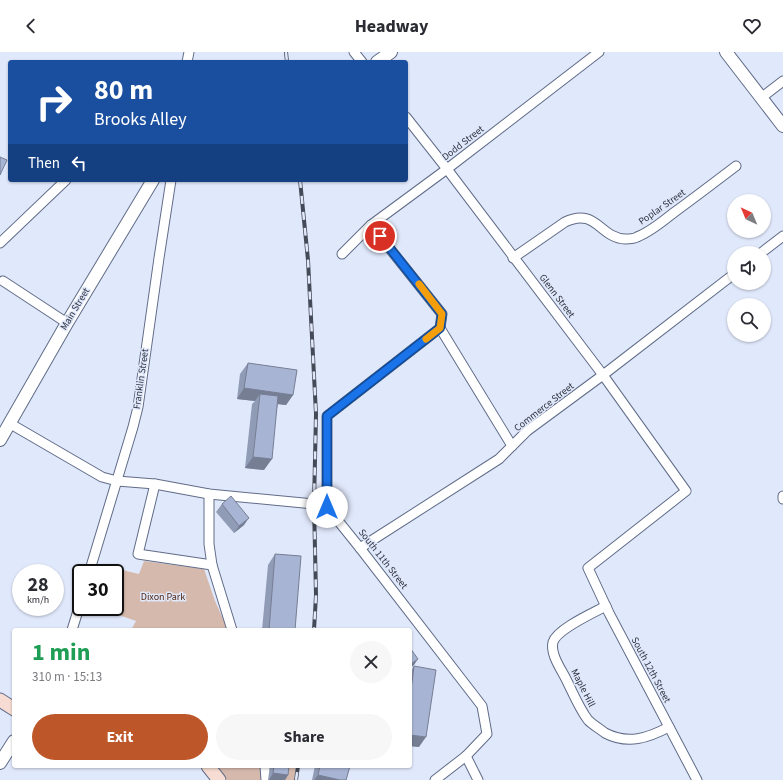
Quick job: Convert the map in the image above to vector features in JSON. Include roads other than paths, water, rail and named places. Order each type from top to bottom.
[{"type":"main road","points":[[0,700],[12,708]]},
{"type":"main road","points":[[209,768],[218,780]]},
{"type":"street","points":[[354,52],[360,60]]},
{"type":"street","points":[[380,60],[390,52]]},
{"type":"street","name":"Dodd Street","points":[[342,254],[371,225],[447,169],[599,52]]},
{"type":"street","points":[[726,52],[783,126]]},
{"type":"street","points":[[761,98],[783,81]]},
{"type":"street","name":"Glenn Street","points":[[408,120],[603,376],[686,491],[588,568]]},
{"type":"street","name":"Poplar Street","points":[[513,258],[572,218],[584,218],[594,222],[616,238],[637,238],[658,225],[736,166]]},
{"type":"street","points":[[0,243],[64,182]]},
{"type":"street","name":"Main Street","points":[[0,440],[67,323],[152,182]]},
{"type":"street","name":"Franklin Street","points":[[92,564],[134,427],[158,258],[171,182]]},
{"type":"street","points":[[371,225],[442,314],[440,328],[512,446]]},
{"type":"street","points":[[770,246],[783,236]]},
{"type":"street","name":"Commerce Street","points":[[360,548],[499,459],[527,431],[603,376],[727,279]]},
{"type":"street","points":[[4,281],[67,323]]},
{"type":"street","points":[[9,423],[102,477],[117,481],[155,484],[209,494],[314,504],[327,507],[327,416],[440,328]]},
{"type":"street","points":[[155,484],[138,554],[212,565]]},
{"type":"street","points":[[209,494],[208,544],[212,565],[231,628]]},
{"type":"street","name":"South 11th Street","points":[[327,507],[482,706],[487,734],[466,756]]},
{"type":"street","name":"South 12th Street","points":[[588,568],[606,606],[697,780]]},
{"type":"street","name":"Maple Hill","points":[[606,606],[564,630],[557,635],[553,643],[554,654],[582,711],[589,721],[601,730],[613,736],[627,740],[645,738],[669,727]]},
{"type":"street","points":[[73,628],[76,616]]},
{"type":"street","points":[[0,764],[12,744]]},
{"type":"street","points":[[435,780],[466,756],[478,780]]},
{"type":"street","points":[[265,768],[266,780]]},
{"type":"railway","points":[[286,52],[287,60]]},
{"type":"railway","points":[[300,182],[308,260],[316,414],[314,504],[316,595],[314,628]]},
{"type":"railway","points":[[296,780],[298,768]]},
{"type":"park label","name":"Dixon Park","points":[[163,597]]}]
